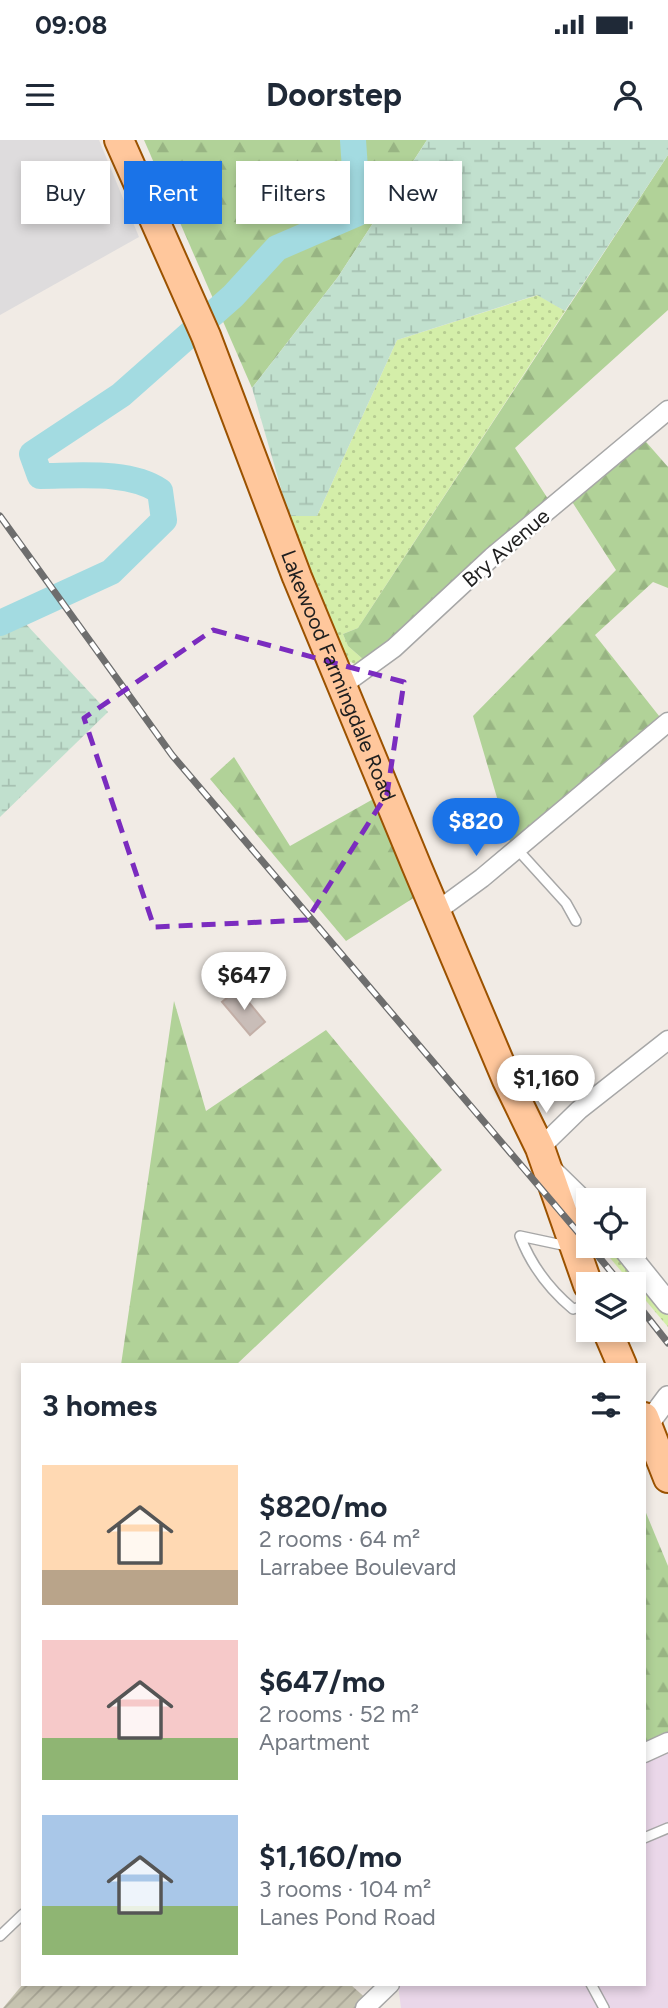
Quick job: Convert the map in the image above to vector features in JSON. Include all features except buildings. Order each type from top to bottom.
[{"type":"main road","name":"Lakewood Farmingdale Road","points":[[119,140],[206,336],[293,565],[507,1080],[543,1157],[583,1272]]},
{"type":"main road","points":[[612,1342],[621,1363]]},
{"type":"main road","points":[[646,1421],[668,1478]]},
{"type":"street","name":"Bry Avenue","points":[[343,685],[394,649],[492,558],[668,410]]},
{"type":"street","points":[[437,911],[517,849],[668,722]]},
{"type":"street","points":[[576,1193],[543,1157],[579,1110],[668,1040]]},
{"type":"street","points":[[632,1258],[668,1303]]},
{"type":"street","points":[[646,1421],[668,1397]]},
{"type":"street","points":[[646,1752],[668,1742]]},
{"type":"street","points":[[365,2008],[388,1986]]},
{"type":"lane","points":[[517,849],[566,903],[576,921]]},
{"type":"lane","points":[[573,1247],[520,1236],[536,1269],[559,1297],[573,1309],[576,1308]]},
{"type":"lane","points":[[647,1836],[668,1828]]},
{"type":"lane","points":[[0,1936],[21,1916]]},
{"type":"lane","points":[[592,1986],[604,2008]]},
{"type":"highlighted area","points":[[213,630],[404,682],[387,794],[307,920],[154,927],[84,718]]},
{"type":"shaded area","points":[[0,140],[99,140],[108,161],[21,161],[21,224],[110,224],[110,167],[124,201],[124,224],[134,224],[139,237],[0,315]]},
{"type":"shaded area","points":[[668,1744],[668,2008],[401,2008],[398,1986],[646,1986],[646,1758]]},
{"type":"shaded area","points":[[21,1986],[352,1986],[369,2001],[362,2008],[3,2008]]},
{"type":"green space","points":[[144,140],[427,140],[413,161],[364,161],[364,224],[372,224],[338,277],[252,388],[181,224],[222,224],[222,161],[153,161]]},
{"type":"green space","points":[[427,140],[668,140],[668,155],[565,311],[537,295],[397,340],[317,516],[289,516],[252,388],[338,277],[372,224],[462,224],[462,161],[413,161]]},
{"type":"green space","points":[[668,155],[668,310],[515,448],[550,502],[391,643],[364,660],[348,646],[343,634],[358,628]]},
{"type":"green space","points":[[538,295],[565,311],[358,628],[343,634],[348,646],[364,660],[356,665],[345,659],[305,563],[289,516],[317,516],[397,340]]},
{"type":"green space","points":[[640,435],[668,467],[668,588],[653,582],[595,635],[667,726],[515,859],[473,716],[616,570],[569,497]]},
{"type":"green space","points":[[10,607],[108,712],[0,817],[0,610]]},
{"type":"green space","points":[[234,757],[290,846],[375,798],[415,897],[346,941],[210,779]]},
{"type":"green space","points":[[174,1001],[206,1111],[326,1030],[442,1170],[238,1363],[121,1363]]},
{"type":"green space","points":[[610,1258],[622,1258],[633,1272],[622,1272]]},
{"type":"green space","points":[[646,1287],[668,1314],[668,1327],[646,1301]]},
{"type":"green space","points":[[646,1513],[668,1566],[668,1744],[646,1758]]},
{"type":"waterway","points":[[0,623],[111,572],[164,520],[160,491],[147,484],[118,477],[40,476],[32,454],[121,395],[233,296],[277,248],[358,213],[353,140]]},
{"type":"railway","points":[[0,516],[172,755],[576,1230]]},
{"type":"railway","points":[[600,1258],[611,1272]]},
{"type":"railway","points":[[646,1315],[668,1343]]}]
